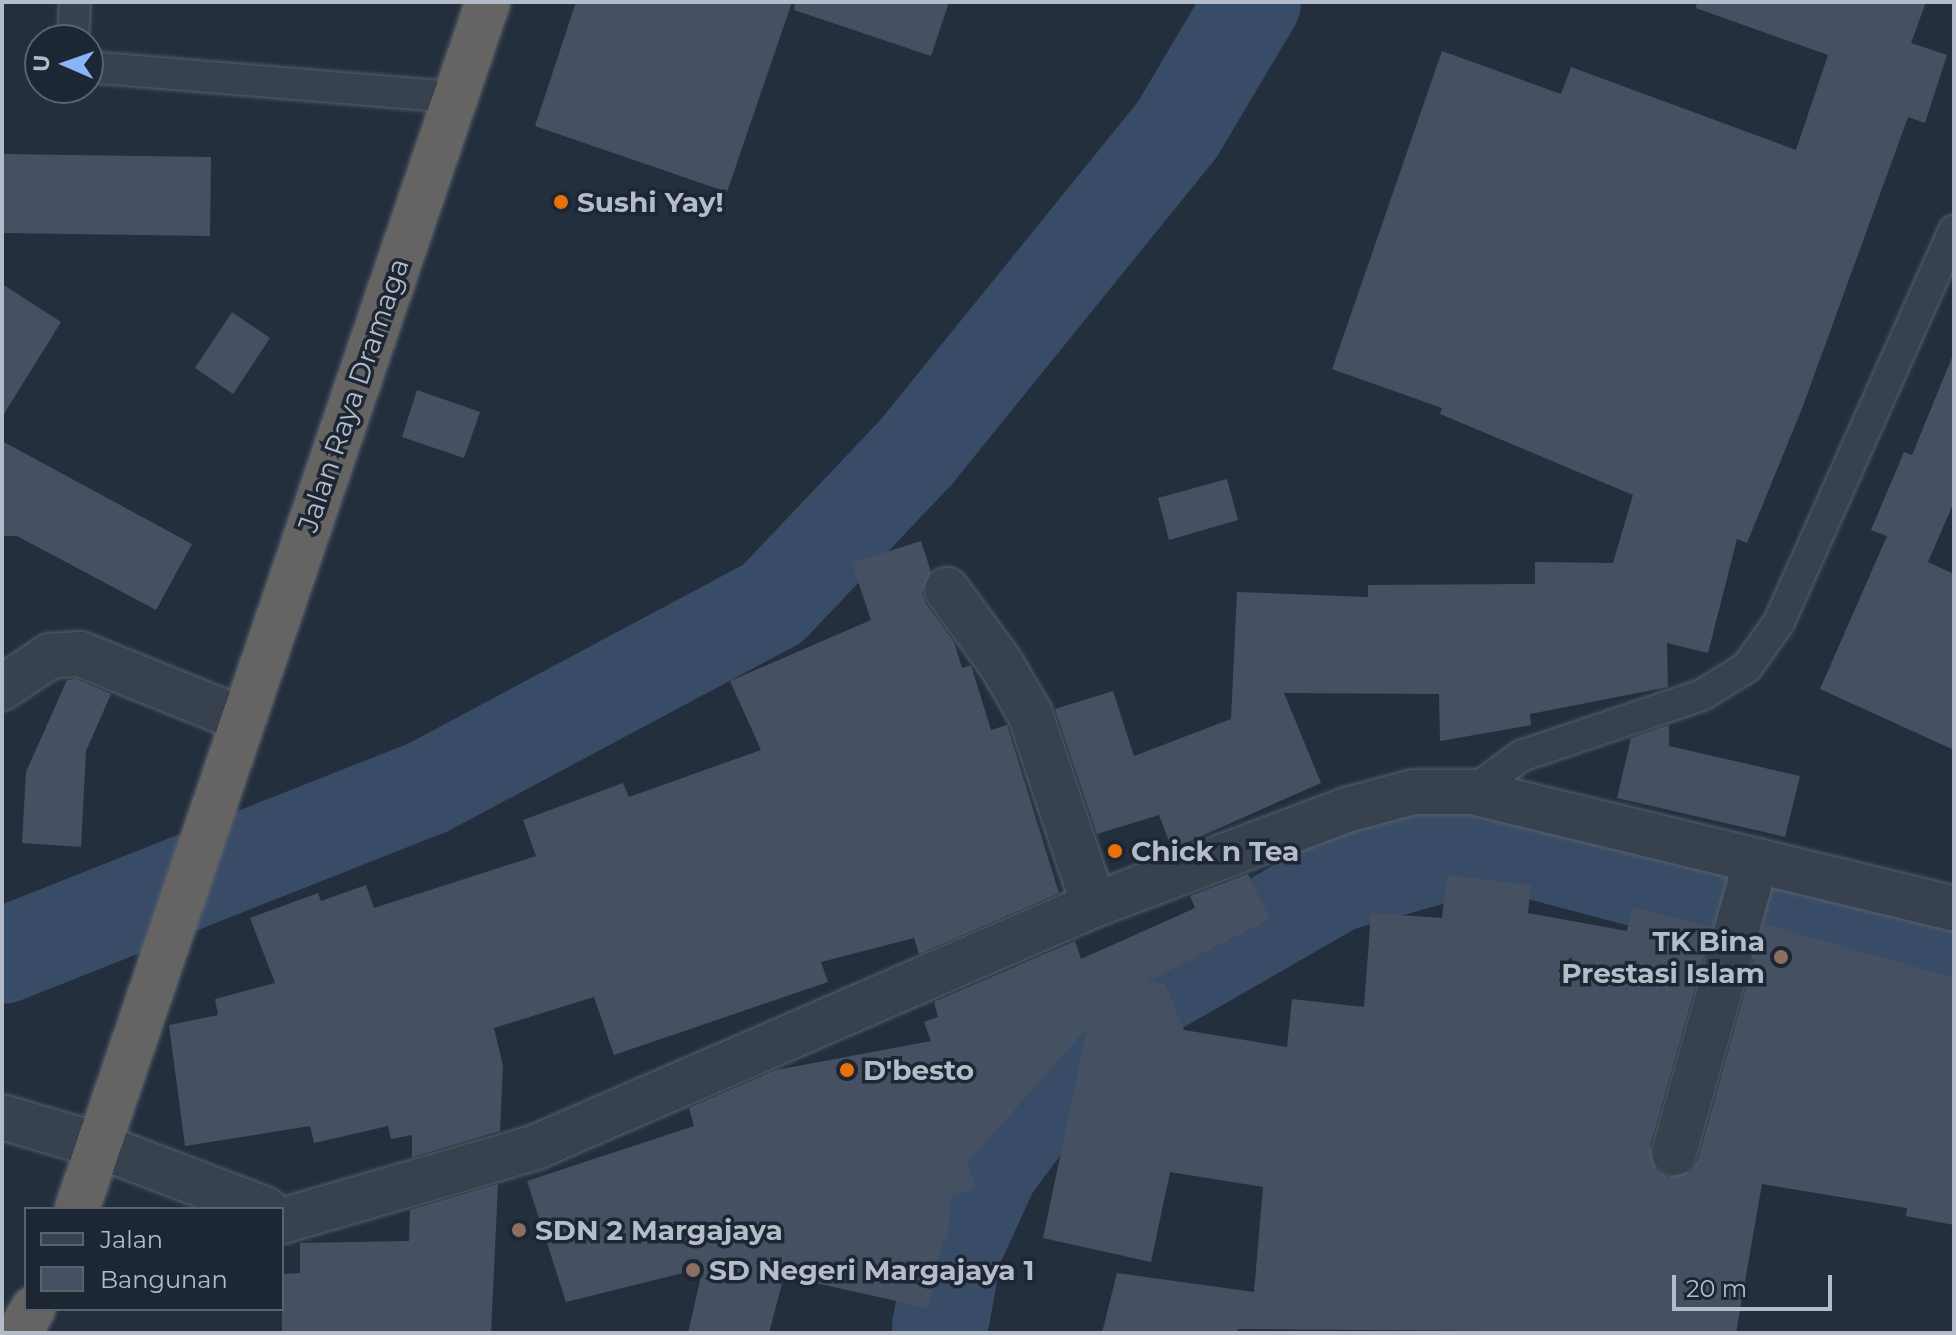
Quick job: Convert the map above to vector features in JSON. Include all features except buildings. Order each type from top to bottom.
[{"type":"highway","name":"Jalan Raya Dramaga","points":[[78,1207],[241,719],[488,2]]},
{"type":"highway","points":[[19,1333],[32,1311]]},
{"type":"street","points":[[947,590],[1001,664],[1030,714],[1094,905]]},
{"type":"street","points":[[2,688],[50,656],[80,654],[241,719]]},
{"type":"street","points":[[284,1215],[536,1147],[1094,905],[1350,809],[1414,792],[1472,792],[1749,890],[1954,909]]},
{"type":"street","points":[[1674,1153],[1749,890]]},
{"type":"street","points":[[2,1117],[104,1131],[261,1207]]},
{"type":"lane","points":[[74,24],[75,2]]},
{"type":"lane","points":[[104,68],[456,97]]},
{"type":"lane","points":[[1472,792],[1521,756],[1702,695],[1747,667],[1779,622],[1954,230]]},
{"type":"waterway","points":[[2,956],[427,788],[773,603],[917,451],[1177,130],[1253,2]]},
{"type":"waterway","points":[[940,1327],[954,1249],[991,1168],[1102,1019],[1337,884],[1492,840],[1954,962]]},
{"type":"place","name":"Sushi Yay!","points":[[561,202]]},
{"type":"place","name":"Chick n Tea","points":[[1115,851]]},
{"type":"place","name":"TK Bina Prestasi Islam","points":[[1781,957]]},
{"type":"place","name":"D'besto","points":[[847,1070]]},
{"type":"place","name":"SDN 2 Margajaya","points":[[519,1230]]},
{"type":"place","name":"SD Negeri Margajaya 1","points":[[693,1270]]}]
